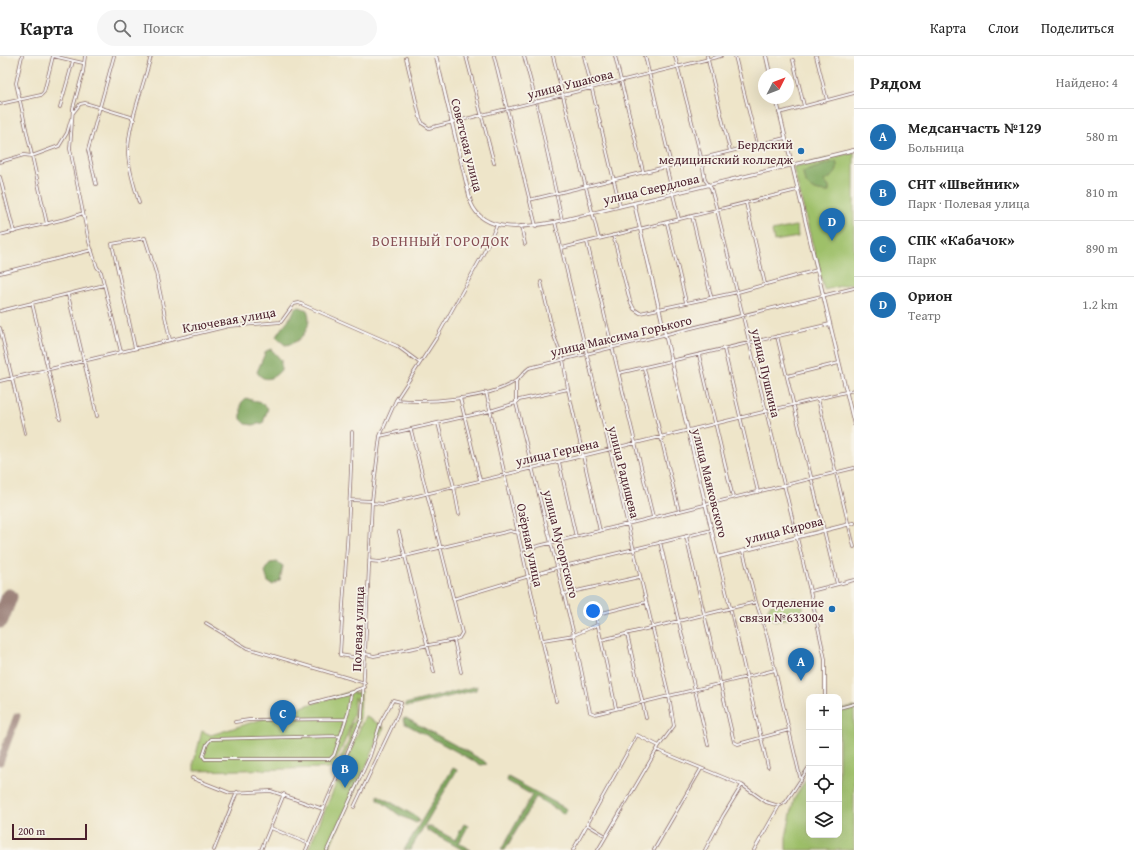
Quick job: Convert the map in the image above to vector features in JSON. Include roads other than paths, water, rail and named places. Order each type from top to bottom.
[{"type":"street","points":[[22,56],[16,79],[47,224]]},
{"type":"street","points":[[0,104],[20,98],[41,95],[44,92],[53,56],[83,63]]},
{"type":"street","points":[[0,162],[24,155],[32,156],[58,146],[67,133],[73,114],[83,72],[85,56]]},
{"type":"street","points":[[96,184],[88,150],[114,56]]},
{"type":"street","points":[[139,203],[128,150],[134,120],[151,56]]},
{"type":"street","name":"Советская улица","points":[[436,56],[473,207],[484,220],[497,225]]},
{"type":"street","points":[[466,56],[494,163]]},
{"type":"street","points":[[494,56],[536,226]]},
{"type":"street","points":[[524,56],[536,101],[562,220]]},
{"type":"street","points":[[553,56],[599,239]]},
{"type":"street","points":[[584,56],[620,206]]},
{"type":"street","points":[[615,56],[643,171]]},
{"type":"street","points":[[645,56],[671,164]]},
{"type":"street","name":"улица Пушкина","points":[[675,56],[701,157],[705,180],[709,185],[717,210],[738,292],[810,591],[825,659],[825,694]]},
{"type":"street","points":[[707,56],[730,151]]},
{"type":"street","name":"улица Ушакова","points":[[406,57],[420,118],[423,124],[429,128],[721,56]]},
{"type":"street","points":[[736,56],[757,144]]},
{"type":"street","points":[[766,56],[769,68]]},
{"type":"street","points":[[816,56],[827,100]]},
{"type":"street","points":[[793,60],[804,106]]},
{"type":"street","points":[[60,108],[73,61]]},
{"type":"street","points":[[779,113],[854,93]]},
{"type":"street","points":[[121,352],[104,285],[92,250],[82,213],[70,148],[73,114],[82,103],[131,117],[134,120]]},
{"type":"street","points":[[777,104],[854,424]]},
{"type":"street","points":[[529,200],[671,164],[785,138]]},
{"type":"street","name":"улица Свердлова","points":[[497,225],[536,226],[854,150]]},
{"type":"street","points":[[666,166],[679,219]]},
{"type":"street","points":[[0,177],[14,232]]},
{"type":"street","points":[[562,248],[797,190]]},
{"type":"street","name":"улица Маяковского","points":[[634,203],[768,767]]},
{"type":"street","points":[[746,203],[765,284]]},
{"type":"street","points":[[0,235],[47,224],[82,213]]},
{"type":"street","points":[[692,216],[711,296]]},
{"type":"street","name":"улица Радищева","points":[[555,222],[639,577],[669,696],[674,726],[659,746]]},
{"type":"street","points":[[666,222],[686,302]]},
{"type":"street","name":"Полевая улица","points":[[306,850],[362,718],[365,687],[372,502],[380,436],[396,400],[465,289],[497,225]]},
{"type":"street","points":[[521,226],[525,244]]},
{"type":"street","points":[[614,235],[632,306],[640,313],[711,296],[738,292],[817,270]]},
{"type":"street","points":[[135,348],[112,244],[145,238],[156,273],[170,340]]},
{"type":"street","points":[[587,242],[654,518]]},
{"type":"street","points":[[0,273],[92,250]]},
{"type":"street","points":[[541,282],[554,336],[563,359],[568,389],[600,530]]},
{"type":"street","points":[[0,311],[104,285]]},
{"type":"street","name":"улица Максима Горького","points":[[396,400],[415,402],[460,398],[486,392],[505,387],[516,381],[522,372],[529,368],[823,297],[854,288]]},
{"type":"street","points":[[68,295],[97,416]]},
{"type":"street","points":[[32,303],[60,420]]},
{"type":"street","name":"Ключевая улица","points":[[0,381],[229,326],[281,322],[294,304],[299,303],[397,346],[420,363]]},
{"type":"street","points":[[620,373],[830,324]]},
{"type":"street","points":[[0,328],[25,433]]},
{"type":"street","points":[[777,336],[837,584]]},
{"type":"street","points":[[724,349],[758,492]]},
{"type":"street","points":[[699,355],[733,498]]},
{"type":"street","points":[[787,376],[839,363]]},
{"type":"street","points":[[644,368],[679,511]]},
{"type":"street","name":"улица Мусоргского","points":[[516,381],[516,403],[533,467],[556,568],[574,635],[590,712],[595,714],[616,708]]},
{"type":"street","points":[[380,436],[490,411],[516,403],[519,400],[568,389]]},
{"type":"street","name":"улица Герцена","points":[[350,500],[384,504],[854,390]]},
{"type":"street","name":"Озёрная улица","points":[[486,392],[506,474],[556,701]]},
{"type":"street","points":[[460,398],[480,480]]},
{"type":"street","points":[[818,399],[854,547]]},
{"type":"street","points":[[438,423],[454,486],[459,514]]},
{"type":"street","points":[[366,654],[374,656],[454,640],[459,638],[462,632],[411,430]]},
{"type":"street","points":[[352,432],[350,500],[340,655],[365,660]]},
{"type":"street","points":[[559,461],[576,537]]},
{"type":"street","points":[[522,550],[854,468]]},
{"type":"street","name":"улица Кирова","points":[[718,557],[854,523]]},
{"type":"street","points":[[453,599],[556,568],[633,548],[712,530]]},
{"type":"street","points":[[369,561],[380,562],[441,549],[510,531],[519,533]]},
{"type":"street","points":[[399,532],[426,646],[434,672]]},
{"type":"street","points":[[686,536],[734,742],[738,744],[789,730]]},
{"type":"street","points":[[660,542],[680,621],[708,745]]},
{"type":"street","points":[[743,551],[756,602],[767,636],[801,781]]},
{"type":"street","points":[[563,594],[639,577]]},
{"type":"street","points":[[810,591],[854,580]]},
{"type":"street","points":[[646,602],[598,614],[596,617],[616,708],[747,678],[775,670]]},
{"type":"street","points":[[601,640],[756,602]]},
{"type":"street","points":[[206,624],[246,648],[365,683]]},
{"type":"street","points":[[542,640],[574,635],[597,625]]},
{"type":"street","points":[[627,634],[641,702],[646,718]]},
{"type":"street","points":[[454,640],[461,672]]},
{"type":"street","points":[[311,703],[353,692],[365,687]]},
{"type":"street","points":[[340,736],[211,739],[207,744],[203,756],[205,759],[330,759],[334,755],[346,719],[353,692]]},
{"type":"street","points":[[327,850],[370,756],[381,721],[393,700],[401,702],[398,714],[354,807]]},
{"type":"street","points":[[842,707],[854,704]]},
{"type":"street","points":[[235,722],[249,720],[346,719]]},
{"type":"street","points":[[573,850],[637,735],[659,746],[598,850]]},
{"type":"street","points":[[657,750],[742,785],[766,802],[779,806]]},
{"type":"street","points":[[654,850],[701,769]]},
{"type":"street","points":[[754,850],[779,806],[786,802],[806,772]]},
{"type":"street","points":[[192,778],[230,794],[237,792],[271,791],[284,794],[324,809]]},
{"type":"street","points":[[705,850],[742,785]]},
{"type":"street","points":[[214,850],[237,792]]},
{"type":"street","points":[[262,850],[284,794]]},
{"type":"street","points":[[588,825],[606,836]]},
{"type":"street","points":[[271,828],[309,844]]},
{"type":"place","name":"Бердский медицинский колледж","points":[[801,151]]},
{"type":"place","name":"Орион","points":[[832,241]]},
{"type":"place","name":"Отделение связи №633004","points":[[832,609]]},
{"type":"place","name":"Медсанчасть №129","points":[[801,681]]},
{"type":"place","name":"СПК «Кабачок»","points":[[283,733]]},
{"type":"place","name":"СНТ «Швейник»","points":[[345,788]]},
{"type":"district","name":"ВОЕННЫЙ ГОРОДОК","points":[[441,241]]}]
